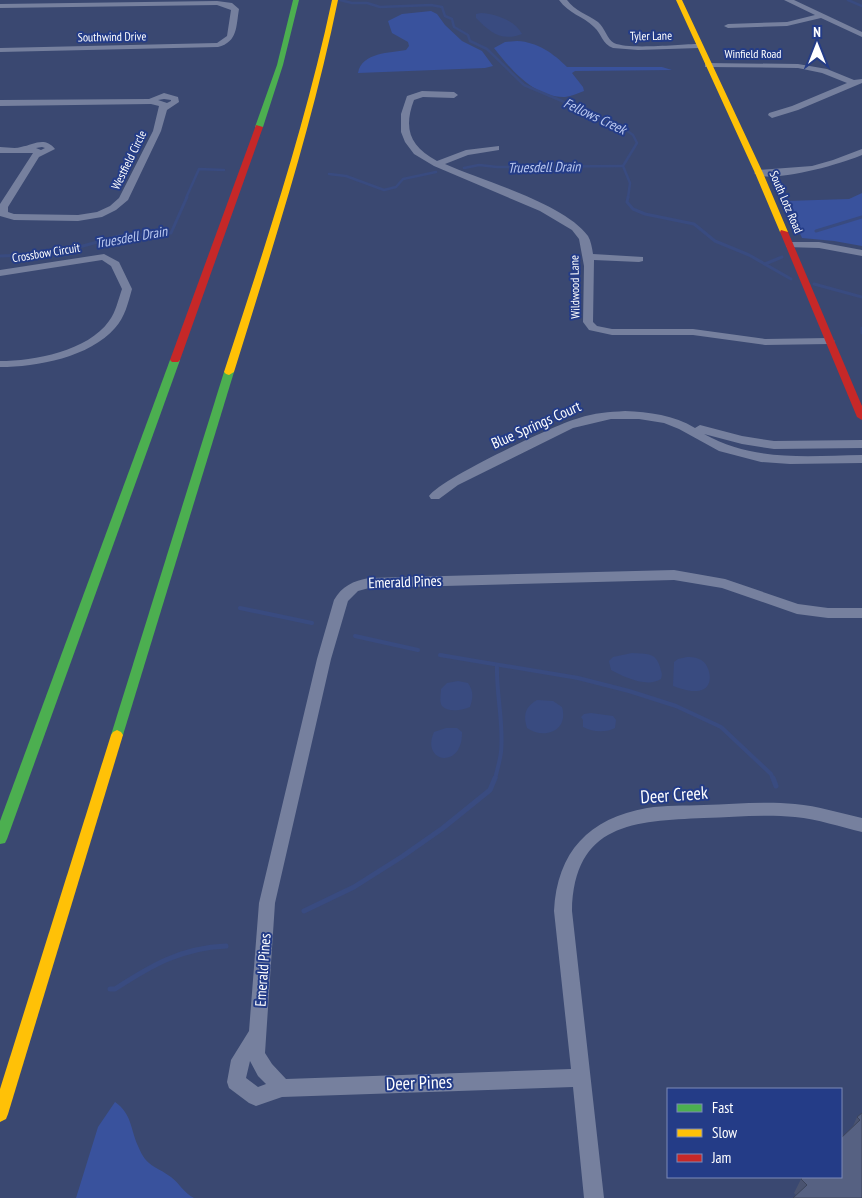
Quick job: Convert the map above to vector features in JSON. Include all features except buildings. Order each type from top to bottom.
[{"type":"main road","points":[[0,839],[250,155],[280,65],[296,0]]},
{"type":"main road","name":"South Lotz Road","points":[[679,0],[759,173],[862,417]]},
{"type":"main road","points":[[0,1114],[291,173],[324,58],[335,2]]},
{"type":"street","name":"Tyler Lane","points":[[563,0],[571,10],[600,28],[610,44],[614,46],[629,48],[699,46]]},
{"type":"street","points":[[788,0],[862,35]]},
{"type":"street","name":"Southwind Drive","points":[[0,6],[212,3],[229,4],[235,9],[230,39],[224,44],[0,50]]},
{"type":"street","points":[[728,26],[787,24],[822,16]]},
{"type":"street","name":"Winfield Road","points":[[708,65],[798,66],[858,81]]},
{"type":"street","points":[[772,115],[796,108],[858,81]]},
{"type":"street","name":"Wildwood Lane","points":[[454,96],[422,94],[412,96],[409,99],[405,134],[417,152],[437,164],[566,221],[576,228],[585,240],[588,257],[588,322],[593,328],[598,331],[684,332],[765,342],[830,341]]},
{"type":"street","name":"Westfield Circle","points":[[0,103],[149,101],[161,102],[164,105],[157,131],[120,204],[104,213],[89,217],[14,216],[0,221]]},
{"type":"street","points":[[437,164],[466,153],[496,148]]},
{"type":"street","points":[[0,150],[23,149],[38,152],[2,208],[3,214],[14,216]]},
{"type":"street","points":[[759,173],[812,170],[840,162],[862,152]]},
{"type":"street","points":[[790,245],[838,247],[862,253]]},
{"type":"street","name":"Crossbow Circuit","points":[[0,273],[104,257],[115,264],[127,289],[118,314],[112,324],[96,338],[47,359],[34,362],[0,364]]},
{"type":"street","points":[[588,257],[639,260]]},
{"type":"street","name":"Blue Springs Court","points":[[435,496],[454,482],[569,425],[589,418],[618,414],[638,415],[683,425],[701,437],[736,452],[762,458],[789,460],[862,459]]},
{"type":"street","points":[[683,425],[763,443],[800,446],[862,444]]},
{"type":"street","points":[[762,458],[763,443]]},
{"type":"street","name":"Emerald Pines","points":[[282,1088],[265,1070],[256,1054],[267,903],[324,659],[340,600],[346,592],[360,584],[368,583],[674,575],[712,580],[797,609],[828,613],[862,613]]},
{"type":"street","name":"Deer Creek","points":[[594,1198],[562,895],[573,862],[590,840],[614,824],[648,815],[788,810],[862,825]]},
{"type":"street","name":"Deer Pines","points":[[258,1031],[240,1060],[236,1082],[256,1097],[282,1088],[581,1078]]},
{"type":"shaded area","points":[[431,11],[437,14],[445,25],[462,41],[482,51],[493,66],[485,68],[358,73],[365,61],[371,57],[406,50],[409,46],[408,42],[392,33],[388,21],[402,14]]},
{"type":"shaded area","points":[[481,13],[510,21],[522,34],[508,37],[496,34],[486,28],[476,18],[476,14]]},
{"type":"shaded area","points":[[517,41],[539,46],[567,67],[662,67],[672,70],[575,71],[572,73],[584,91],[565,97],[554,96],[534,88],[525,81],[494,48],[505,42]]},
{"type":"shaded area","points":[[862,193],[862,246],[802,238],[785,201],[849,199]]},
{"type":"shaded area","points":[[632,653],[653,656],[658,662],[662,673],[661,679],[642,682],[611,670],[609,661],[613,657]]},
{"type":"shaded area","points":[[687,657],[694,657],[706,664],[710,678],[704,689],[692,691],[673,686],[674,662]]},
{"type":"shaded area","points":[[458,681],[468,683],[470,686],[472,701],[470,707],[448,710],[442,706],[441,689],[447,683]]},
{"type":"shaded area","points":[[537,700],[553,701],[562,707],[562,722],[554,731],[541,733],[527,728],[526,712]]},
{"type":"shaded area","points":[[584,714],[613,716],[616,720],[615,728],[599,731],[583,727],[581,717]]},
{"type":"shaded area","points":[[446,728],[457,728],[462,732],[461,744],[450,757],[443,758],[437,756],[431,742],[434,732]]},
{"type":"shaded area","points":[[115,1102],[128,1116],[141,1153],[148,1162],[171,1177],[194,1198],[76,1198],[98,1127]]},
{"type":"waterway","name":"Fellows Creek","points":[[340,0],[352,3],[367,3],[380,7],[431,5],[442,7],[445,16],[452,19],[454,27],[468,35],[470,41],[487,49],[524,85],[619,125],[633,135],[637,143],[623,166]]},
{"type":"waterway","points":[[848,0],[862,6]]},
{"type":"waterway","name":"Truesdell Drain","points":[[464,168],[479,165],[497,167],[623,166]]},
{"type":"waterway","name":"Fellows Creek","points":[[623,166],[630,183],[628,198]]},
{"type":"waterway","name":"Truesdell Drain","points":[[186,198],[199,169],[224,170]]},
{"type":"waterway","name":"Truesdell Drain","points":[[329,174],[346,176],[384,190],[396,187],[403,179],[436,172]]},
{"type":"waterway","name":"Truesdell Drain","points":[[0,256],[54,254],[119,236],[171,233],[187,197]]},
{"type":"waterway","name":"Fellows Creek","points":[[628,197],[627,202],[633,209],[645,214],[694,224],[715,241],[749,255],[791,279]]},
{"type":"waterway","points":[[816,231],[862,217]]},
{"type":"waterway","points":[[765,264],[782,257]]},
{"type":"waterway","name":"Fellows Creek","points":[[814,284],[862,297]]},
{"type":"waterway","name":"Fellows Creek","points":[[862,328],[862,333]]},
{"type":"waterway","points":[[240,608],[312,623]]},
{"type":"waterway","points":[[355,636],[418,650]]},
{"type":"waterway","points":[[440,655],[578,678],[629,691],[676,706],[721,727],[771,774],[773,779]]},
{"type":"waterway","points":[[495,779],[501,755],[502,741],[497,665]]},
{"type":"waterway","points":[[304,911],[354,887],[403,856],[443,828],[490,790],[495,778]]},
{"type":"waterway","points":[[773,778],[776,786]]},
{"type":"waterway","points":[[110,989],[115,989],[155,965],[181,954],[210,947],[226,946]]},
{"type":"traffic: fast","points":[[259,127],[280,65],[296,0]]},
{"type":"traffic: fast","points":[[0,839],[175,360]]},
{"type":"traffic: fast","points":[[117,735],[229,372]]},
{"type":"traffic: slow","points":[[229,372],[301,141],[314,94],[335,0]]},
{"type":"traffic: slow","points":[[679,0],[759,173],[784,232]]},
{"type":"traffic: slow","points":[[0,1114],[117,735]]},
{"type":"traffic: jam","points":[[175,360],[259,127]]},
{"type":"traffic: jam","points":[[784,232],[862,417]]}]
